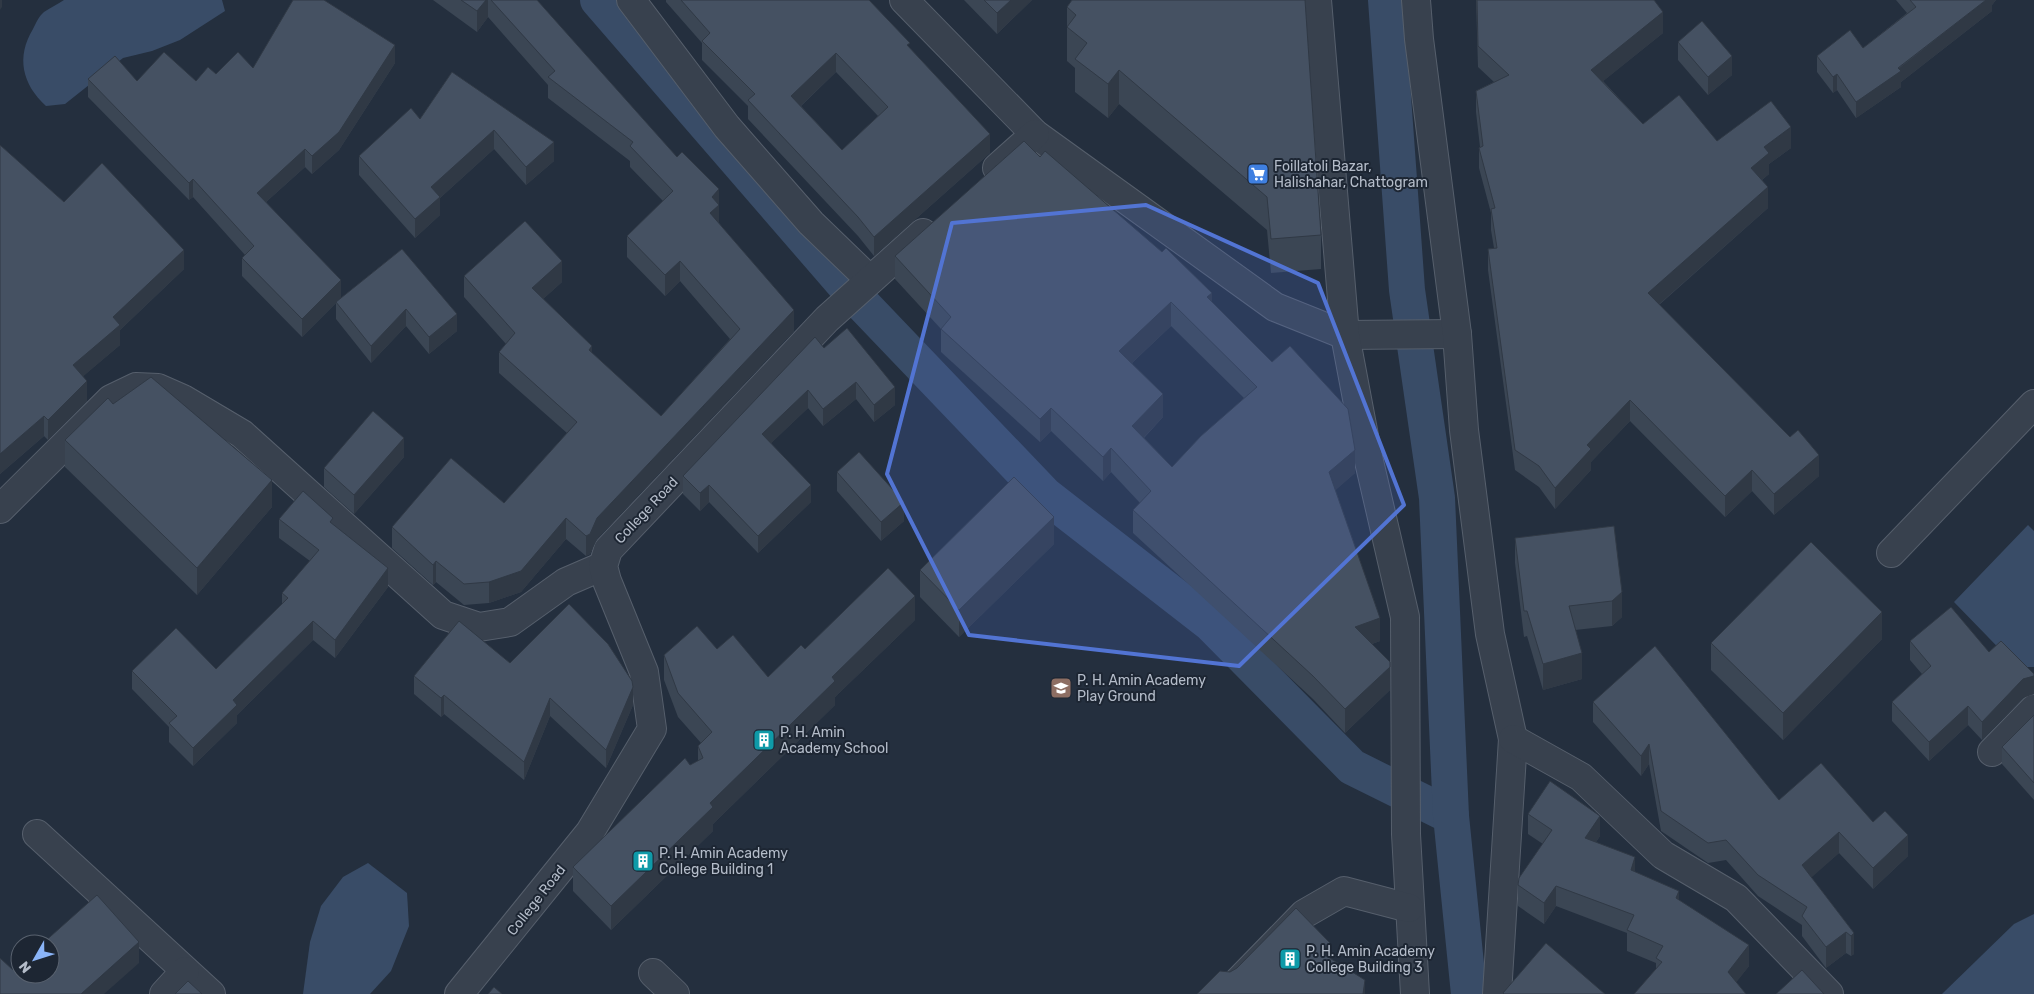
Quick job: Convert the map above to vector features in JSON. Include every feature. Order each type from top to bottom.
[{"type":"street","points":[[632,0],[727,127],[811,223],[868,281]]},
{"type":"street","points":[[904,0],[1034,134],[1275,307],[1355,335],[1452,334]]},
{"type":"street","points":[[1317,0],[1368,457],[1406,617],[1406,834],[1415,994]]},
{"type":"street","points":[[1416,0],[1452,334],[1490,634],[1513,739],[1497,994]]},
{"type":"street","points":[[975,187],[1034,134]]},
{"type":"street","name":"College Road","points":[[459,994],[590,832],[652,729],[644,672],[603,566],[608,550],[771,376],[832,314],[945,214]]},
{"type":"street","points":[[0,509],[111,399],[136,388],[158,388],[183,398],[242,434],[443,615],[479,627],[510,622],[566,582],[603,566]]},
{"type":"street","points":[[1891,553],[2034,404]]},
{"type":"street","points":[[1992,752],[2034,709]]},
{"type":"street","points":[[1513,739],[1581,776],[1663,855],[1736,898],[1828,994]]},
{"type":"street","points":[[37,834],[211,994]]},
{"type":"street","points":[[1226,994],[1304,914],[1344,890],[1409,908]]},
{"type":"street","points":[[164,994],[185,971]]},
{"type":"street","points":[[653,973],[675,994]]},
{"type":"highlighted area","points":[[1146,205],[1318,283],[1404,505],[1239,666],[969,635],[887,474],[952,223]]},
{"type":"water","points":[[64,0],[222,0],[225,11],[180,40],[152,51],[123,58],[65,104],[46,106],[31,89],[27,79],[24,70],[24,50],[41,15]]},
{"type":"water","points":[[2028,525],[2034,531],[2034,667],[2026,667],[2021,671],[1954,602]]},
{"type":"water","points":[[368,863],[407,893],[409,926],[391,971],[370,994],[303,994],[310,942],[321,906],[343,877]]},
{"type":"water","points":[[2034,914],[2034,994],[1942,994],[2014,924]]},
{"type":"building","points":[[293,0],[324,0],[395,45],[339,132],[312,156],[305,149],[257,193],[341,280],[302,319],[242,258],[254,246],[193,179],[189,183],[88,79],[115,56],[137,81],[164,52],[196,81],[208,67],[216,74],[238,52],[253,68]]},
{"type":"building","points":[[461,0],[486,0],[477,11]]},
{"type":"building","points":[[491,0],[537,0],[677,157],[682,152],[719,189],[712,197],[719,205],[710,213],[794,310],[597,518],[590,534],[586,536],[566,518],[521,571],[489,582],[464,584],[436,561],[433,565],[392,527],[451,458],[504,503],[577,422],[499,352],[515,333],[464,276],[525,221],[562,261],[532,288],[592,346],[589,350],[661,416],[740,329],[680,261],[665,275],[627,236],[673,191],[630,146],[633,142],[548,77],[555,71]]},
{"type":"building","points":[[681,0],[869,0],[910,43],[907,45],[990,134],[874,237],[858,217],[748,100],[755,94],[702,41],[710,33]],"holes":[[[836,53],[888,107],[842,150],[791,96]]]},
{"type":"building","points":[[984,0],[1011,0],[997,13]]},
{"type":"building","name":"Foillatoli Bazar, Halishahar, Chattogram","points":[[1072,0],[1305,0],[1321,235],[1271,239],[1267,197],[1119,70],[1108,84],[1075,59],[1087,43],[1067,27],[1076,15],[1067,7]]},
{"type":"building","points":[[1477,0],[1654,0],[1663,12],[1591,70],[1643,124],[1679,95],[1717,141],[1771,101],[1791,127],[1764,147],[1769,153],[1751,168],[1768,187],[1648,293],[1790,437],[1798,430],[1819,455],[1774,494],[1752,470],[1725,496],[1630,400],[1587,445],[1591,449],[1555,488],[1539,466],[1515,450],[1488,249],[1497,248],[1491,209],[1495,208],[1479,148],[1483,146],[1476,91],[1509,75],[1478,46]]},
{"type":"building","points":[[1910,0],[1986,0],[1898,68],[1901,71],[1856,102],[1837,74],[1833,77],[1817,56],[1850,30],[1863,48],[1916,7]]},
{"type":"building","points":[[1702,21],[1732,56],[1708,77],[1678,42]]},
{"type":"building","points":[[452,72],[554,142],[526,167],[494,130],[431,187],[440,197],[415,219],[359,156],[411,108],[420,119]]},
{"type":"building","points":[[1024,141],[1040,157],[1045,151],[1162,252],[1166,248],[1212,293],[1207,297],[1272,362],[1290,346],[1348,409],[1355,450],[1329,472],[1380,618],[1355,627],[1390,662],[1390,667],[1345,709],[1313,676],[1133,510],[1151,491],[1111,448],[1103,457],[1051,408],[1040,419],[941,329],[951,317],[895,256]],"holes":[[[1171,302],[1257,387],[1201,436],[1172,467],[1132,426],[1163,394],[1119,351]]]},
{"type":"building","points":[[0,145],[64,202],[102,163],[184,250],[113,317],[120,325],[73,365],[87,381],[48,420],[44,416],[0,454]]},
{"type":"building","points":[[402,249],[457,314],[429,337],[406,309],[371,346],[336,302]]},
{"type":"building","points":[[847,328],[895,387],[874,405],[856,382],[823,409],[808,390],[762,434],[811,485],[758,536],[709,485],[700,493],[683,476],[815,337],[824,348]]},
{"type":"building","points":[[151,377],[272,480],[197,568],[65,440],[108,398],[113,404]]},
{"type":"building","points":[[373,411],[404,438],[354,495],[324,468]]},
{"type":"building","points":[[859,452],[904,502],[881,522],[837,472]]},
{"type":"building","points":[[1014,477],[1054,517],[959,610],[920,570]]},
{"type":"building","points":[[303,491],[333,518],[330,522],[388,568],[335,640],[313,621],[233,700],[237,705],[193,748],[169,723],[177,716],[132,671],[176,628],[216,669],[288,598],[282,593],[319,550],[279,519]]},
{"type":"building","points":[[1614,526],[1622,592],[1612,601],[1569,606],[1582,653],[1543,664],[1527,611],[1524,611],[1515,538]]},
{"type":"building","points":[[1811,542],[1882,612],[1783,713],[1711,643]]},
{"type":"building","points":[[888,568],[915,596],[832,677],[835,681],[710,803],[713,807],[611,906],[573,867],[685,758],[690,765],[703,758],[698,746],[712,732],[678,693],[664,655],[697,626],[717,649],[733,635],[768,677],[801,645],[805,649]]},
{"type":"building","points":[[569,604],[608,644],[632,681],[633,687],[606,750],[550,698],[524,762],[444,695],[441,698],[414,676],[459,621],[510,663]]},
{"type":"building","points":[[1951,607],[1989,652],[2001,641],[2034,676],[2023,679],[1982,722],[1968,706],[1929,742],[1892,702],[1931,666],[1910,641]]},
{"type":"building","points":[[1655,646],[1779,800],[1821,763],[1873,822],[1885,811],[1908,835],[1873,868],[1839,832],[1802,865],[1854,933],[1851,936],[1846,932],[1826,947],[1802,916],[1807,907],[1758,875],[1726,840],[1708,843],[1661,811],[1649,744],[1641,756],[1593,702]]},
{"type":"building","points":[[2034,715],[2034,783],[2002,747]]},
{"type":"building","points":[[1550,781],[1600,816],[1585,838],[1635,857],[1631,870],[1679,891],[1676,898],[1749,945],[1728,972],[1746,994],[1634,994],[1662,962],[1656,958],[1663,946],[1627,930],[1634,915],[1556,886],[1544,903],[1518,885],[1519,878],[1552,830],[1528,814]]},
{"type":"building","points":[[97,895],[139,942],[81,994],[0,994],[0,958],[10,967],[10,984],[60,984],[60,934],[53,934]]},
{"type":"building","points":[[1296,908],[1330,943],[1320,952],[1365,980],[1363,994],[1197,994],[1220,971],[1230,972],[1237,968]]},
{"type":"building","points":[[1546,943],[1605,994],[1504,994]]},
{"type":"building","points":[[1802,970],[1824,994],[1776,994]]},
{"type":"building","points":[[188,981],[202,994],[175,994]]},
{"type":"building","points":[[494,987],[502,994],[488,994]]},
{"type":"waterway","points":[[598,0],[849,290],[1045,495],[1211,624],[1352,767],[1451,816]]},
{"type":"waterway","points":[[1386,0],[1407,290],[1437,498],[1451,816],[1469,994]]},
{"type":"place","name":"Foillatoli Bazar, Halishahar, Chattogram","points":[[1258,174]]},
{"type":"place","name":"P. H. Amin Academy Play Ground","points":[[1061,688]]},
{"type":"place","name":"P. H. Amin Academy School","points":[[764,740]]},
{"type":"place","name":"P. H. Amin Academy College Building 1","points":[[643,861]]},
{"type":"place","name":"P. H. Amin Academy College Building 3","points":[[1290,959]]}]
